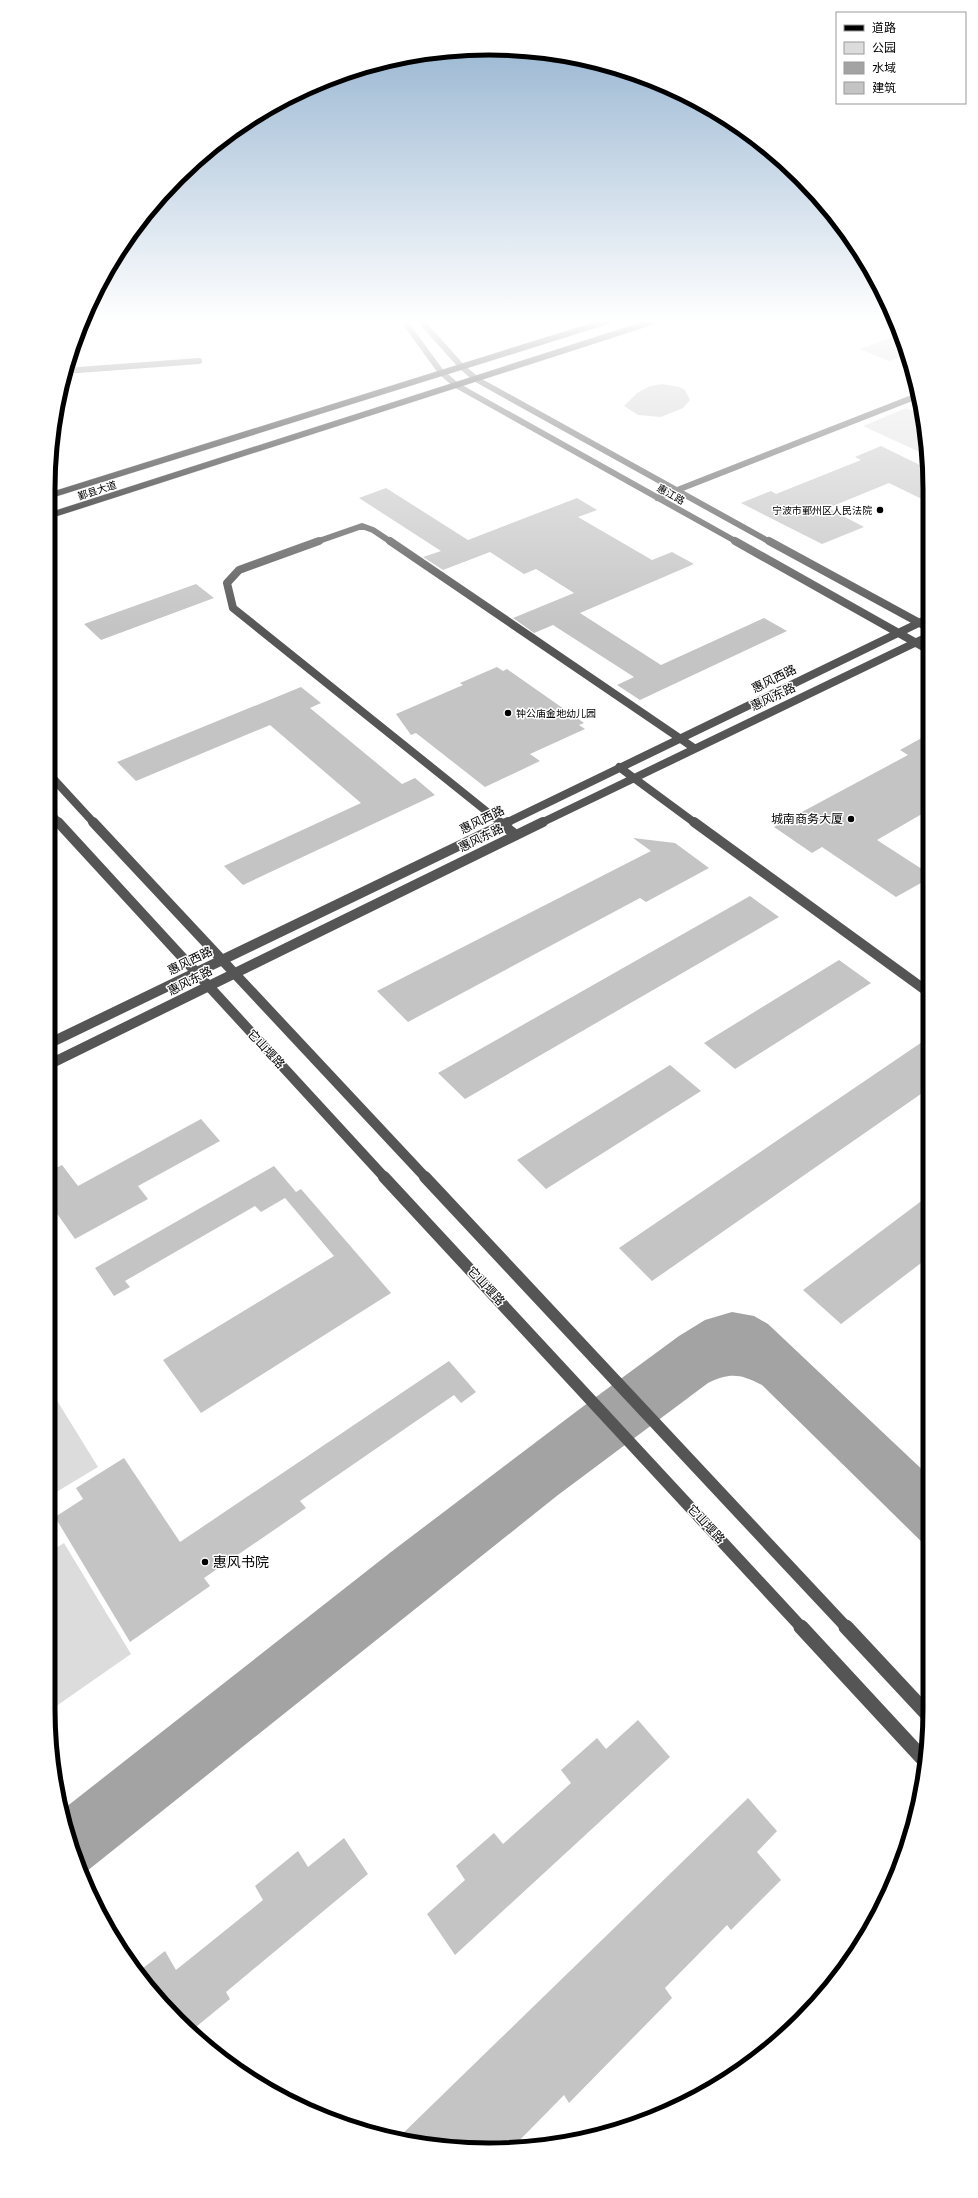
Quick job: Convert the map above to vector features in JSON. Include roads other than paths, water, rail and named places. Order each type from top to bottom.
[{"type":"main road","name":"鄞县大道","points":[[55,494],[278,424]]},
{"type":"main road","name":"鄞县大道","points":[[55,514],[336,424]]},
{"type":"street","name":"惠江路","points":[[525,424],[923,647]]},
{"type":"street","name":"惠江路","points":[[556,424],[923,625]]},
{"type":"street","points":[[657,498],[846,424]]},
{"type":"street","points":[[516,835],[233,608],[227,583],[239,570],[362,526],[373,530],[694,748]]},
{"type":"street","name":"惠风西路","points":[[55,1041],[618,767],[923,621]]},
{"type":"street","name":"惠风东路","points":[[55,1062],[634,777],[923,639]]},
{"type":"street","points":[[618,767],[634,777],[923,988]]},
{"type":"street","points":[[55,780],[222,959],[233,973],[923,1710]]},
{"type":"street","name":"它山堰路","points":[[55,819],[194,972],[208,985],[920,1756]]},
{"type":"water","points":[[732,1312],[754,1316],[768,1324],[923,1470],[923,1543],[762,1385],[748,1378],[735,1376],[716,1379],[708,1383],[558,1495],[87,1871],[78,1849],[66,1807],[391,1552],[581,1408],[679,1336],[705,1320]]},
{"type":"place","name":"宁波市鄞州区人民法院","points":[[880,510]]},
{"type":"place","name":"钟公庙金地幼儿园","points":[[508,713]]},
{"type":"place","name":"城南商务大厦","points":[[851,819]]},
{"type":"place","name":"惠风书院","points":[[205,1562]]}]
